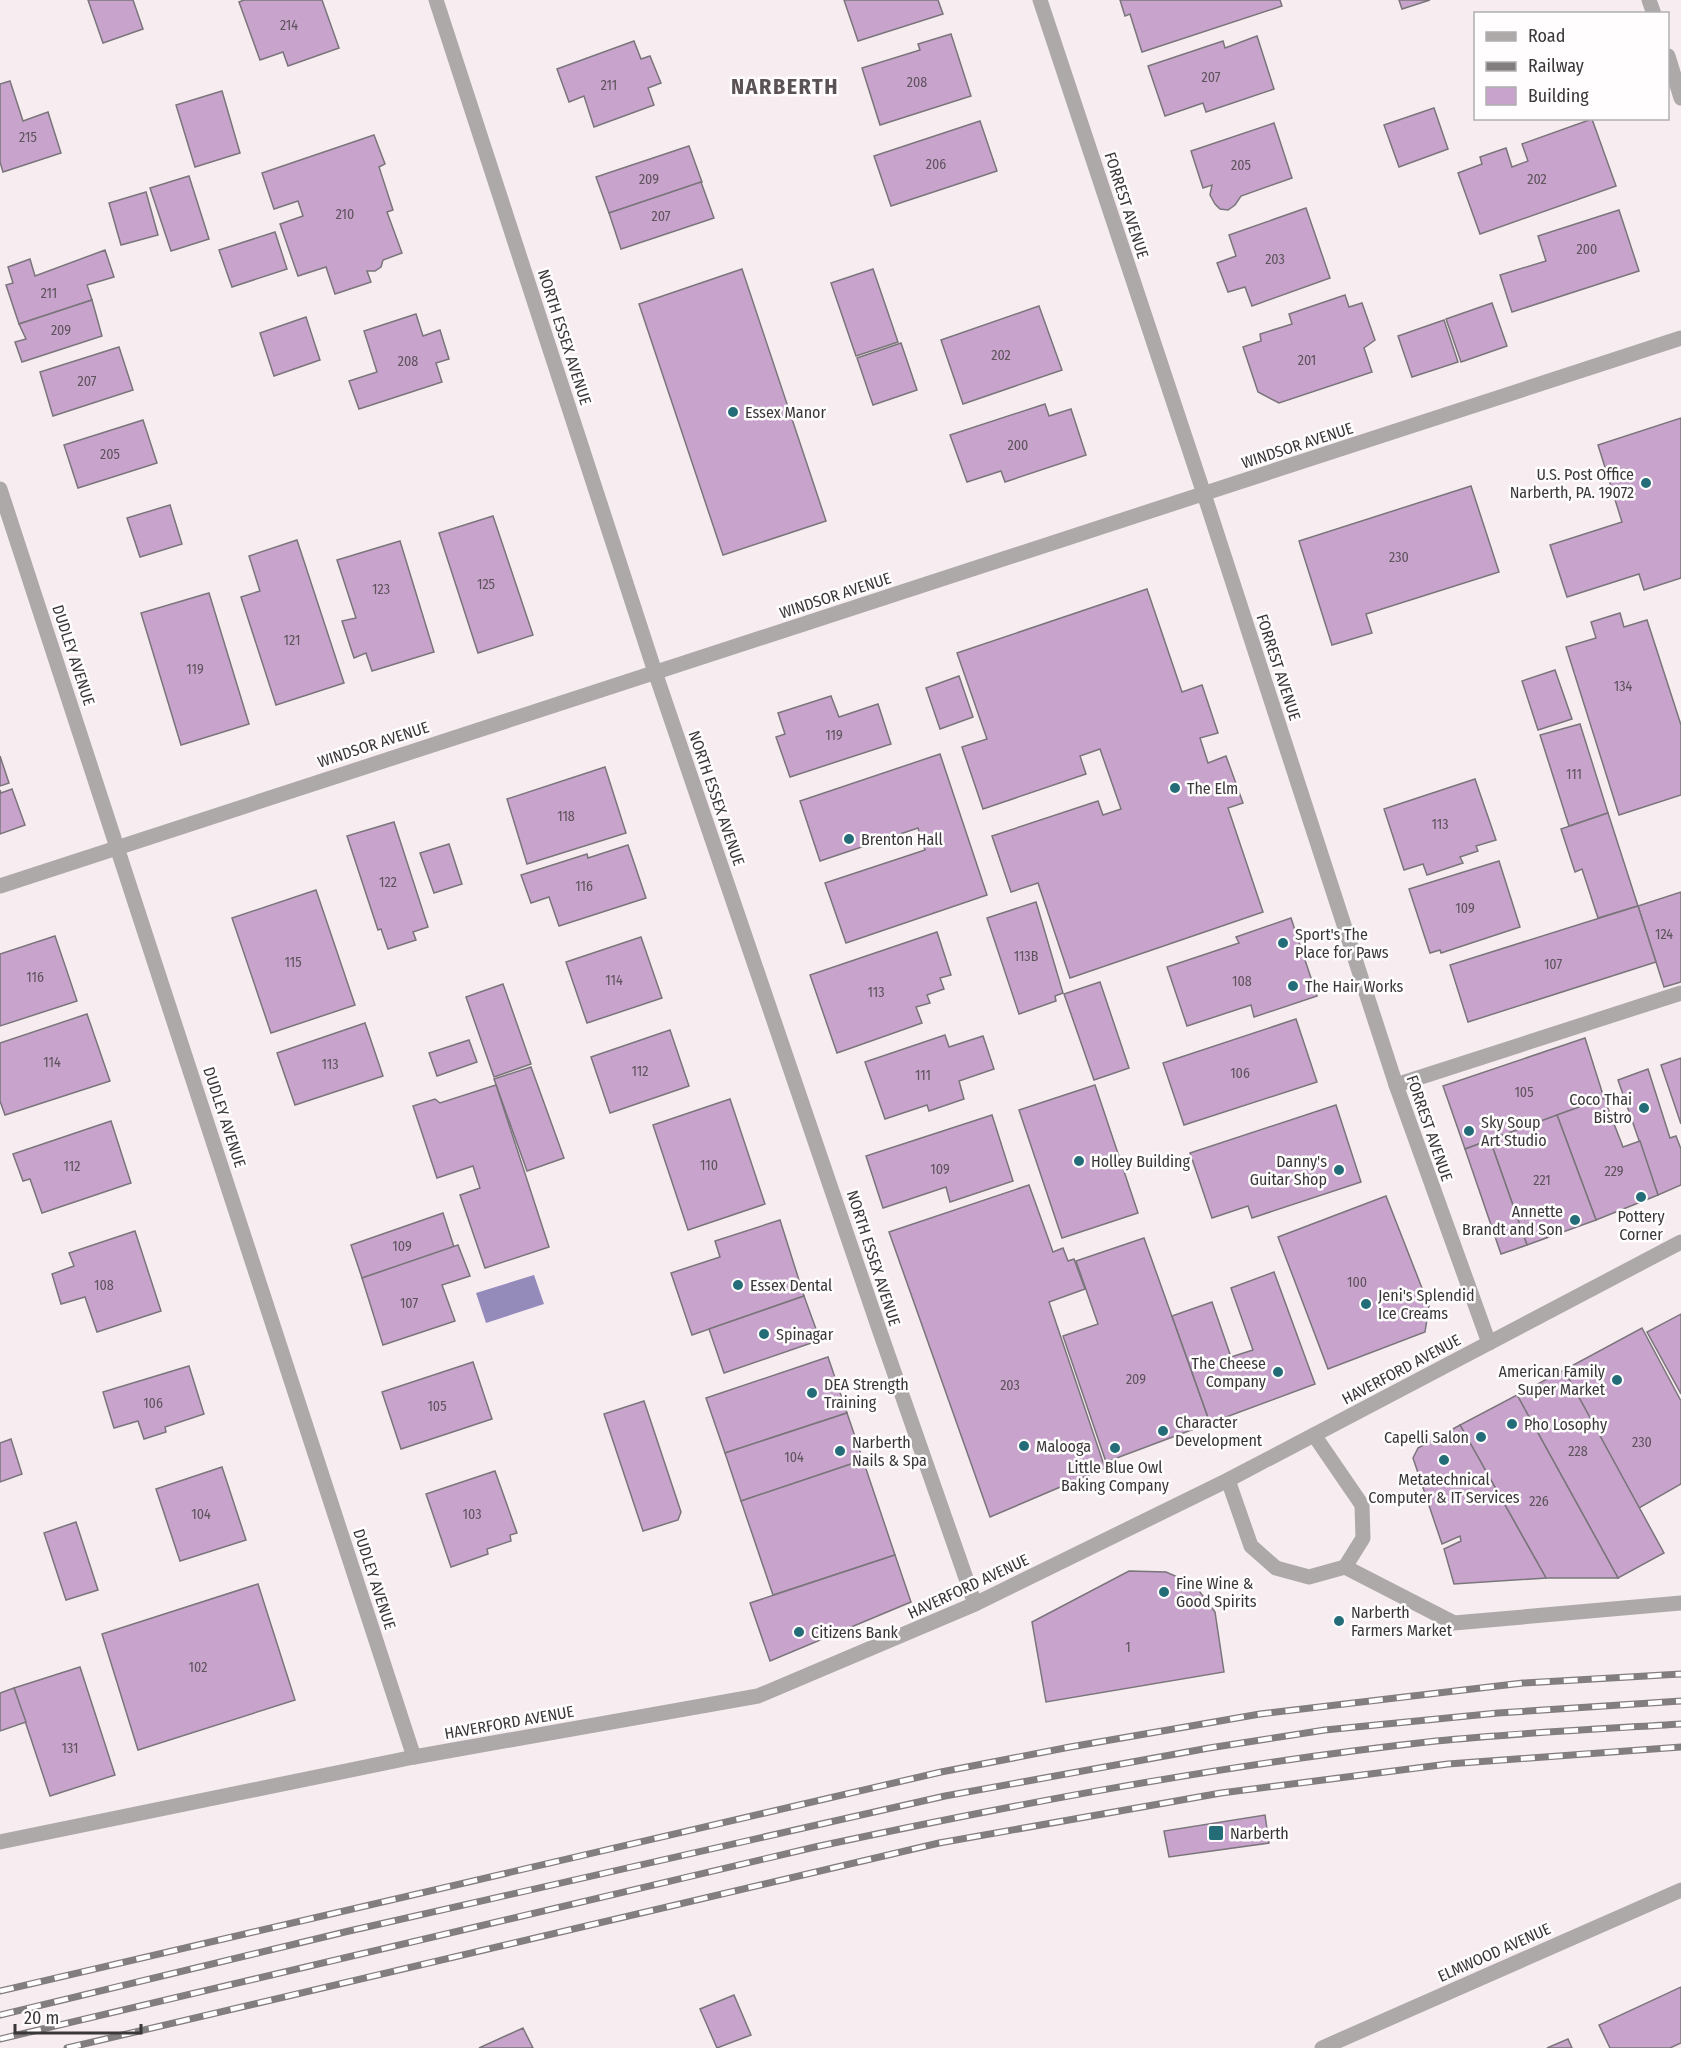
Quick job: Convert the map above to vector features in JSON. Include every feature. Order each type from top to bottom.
[{"type":"street","name":"NORTH ESSEX AVENUE","points":[[436,0],[655,672],[975,1604]]},
{"type":"street","name":"FORREST AVENUE","points":[[1040,0],[1204,494],[1395,1085],[1489,1343]]},
{"type":"street","points":[[1669,59],[1681,98]]},
{"type":"street","name":"WINDSOR AVENUE","points":[[0,886],[1681,338]]},
{"type":"street","name":"DUDLEY AVENUE","points":[[0,489],[414,1757]]},
{"type":"street","points":[[1395,1085],[1681,993]]},
{"type":"street","name":"HAVERFORD AVENUE","points":[[0,1842],[414,1757],[758,1696],[975,1604],[1228,1480],[1681,1242]]},
{"type":"street","points":[[1228,1480],[1251,1546],[1276,1568],[1309,1577],[1345,1567],[1364,1538],[1362,1505],[1314,1435]]},
{"type":"street","points":[[1345,1567],[1454,1623],[1681,1603]]},
{"type":"street","name":"ELMWOOD AVENUE","points":[[1322,2048],[1681,1890]]},
{"type":"shaded area","points":[[534,1275],[544,1304],[486,1323],[476,1293]]},
{"type":"building","points":[[88,0],[133,0],[143,29],[103,43]]},
{"type":"building","points":[[244,0],[322,0],[339,48],[288,66],[283,52],[260,60],[239,2]]},
{"type":"building","points":[[844,0],[938,0],[943,14],[858,41]]},
{"type":"building","points":[[1120,0],[1280,0],[1282,6],[1142,52],[1130,14],[1125,16]]},
{"type":"building","points":[[1399,0],[1430,0],[1402,9]]},
{"type":"building","points":[[951,34],[971,96],[880,125],[862,68],[920,50],[918,44]]},
{"type":"building","points":[[1257,36],[1274,89],[1206,112],[1203,103],[1165,116],[1148,66],[1223,41],[1225,48]]},
{"type":"building","points":[[634,41],[641,59],[650,56],[661,83],[648,88],[654,105],[594,127],[584,96],[569,102],[557,69]]},
{"type":"building","points":[[10,81],[23,121],[48,112],[61,153],[3,172],[0,162],[0,84]]},
{"type":"building","points":[[222,91],[240,153],[195,167],[176,105]]},
{"type":"building","points":[[1434,108],[1448,149],[1399,167],[1384,125]]},
{"type":"building","points":[[1592,120],[1616,186],[1480,234],[1458,173],[1482,164],[1480,157],[1506,148],[1512,167],[1528,161],[1522,144]]},
{"type":"building","points":[[980,121],[997,171],[891,206],[874,156]]},
{"type":"building","points":[[1274,123],[1292,178],[1241,196],[1228,210],[1220,209],[1210,195],[1212,185],[1203,188],[1191,151]]},
{"type":"building","points":[[374,135],[385,164],[379,167],[393,210],[387,212],[402,253],[383,260],[381,267],[375,271],[367,271],[371,282],[335,294],[326,267],[298,276],[280,224],[303,216],[298,201],[274,209],[262,173]]},
{"type":"building","points":[[689,146],[702,182],[609,213],[596,177]]},
{"type":"building","points":[[189,176],[209,239],[171,251],[150,188]]},
{"type":"building","points":[[701,182],[714,218],[621,249],[609,213]]},
{"type":"building","points":[[146,192],[158,235],[121,245],[109,203]]},
{"type":"building","points":[[1306,208],[1330,278],[1252,306],[1245,287],[1228,292],[1217,263],[1236,256],[1229,235]]},
{"type":"building","points":[[1619,210],[1639,271],[1512,312],[1500,275],[1546,261],[1538,236]]},
{"type":"building","points":[[275,232],[287,269],[232,287],[219,250]]},
{"type":"building","points":[[105,250],[114,277],[87,285],[92,300],[19,324],[6,285],[13,283],[8,267],[30,259],[35,276]]},
{"type":"building","name":"Essex Manor","points":[[742,269],[826,521],[723,555],[639,304]]},
{"type":"building","points":[[873,269],[898,342],[856,356],[831,283]]},
{"type":"building","points":[[1345,295],[1349,307],[1362,303],[1375,340],[1364,348],[1372,372],[1279,403],[1258,392],[1243,347],[1261,341],[1260,334],[1292,324],[1289,314]]},
{"type":"building","points":[[92,300],[102,336],[22,362],[15,342],[26,339],[19,324]]},
{"type":"building","points":[[1492,303],[1507,346],[1461,362],[1446,319]]},
{"type":"building","points":[[1039,306],[1062,370],[963,404],[941,340]]},
{"type":"building","points":[[416,314],[423,336],[440,330],[449,359],[436,363],[442,382],[359,409],[349,381],[377,372],[364,331]]},
{"type":"building","points":[[306,317],[320,360],[274,376],[260,333]]},
{"type":"building","points":[[1444,320],[1458,362],[1412,377],[1398,336]]},
{"type":"building","points":[[901,343],[917,390],[873,405],[857,358]]},
{"type":"building","points":[[119,347],[133,390],[53,416],[40,372]]},
{"type":"building","points":[[1045,404],[1049,416],[1071,409],[1086,455],[1005,482],[1001,471],[967,482],[950,435]]},
{"type":"building","name":"U.S. Post Office Narberth, PA. 19072","points":[[1681,418],[1681,578],[1644,590],[1639,574],[1567,597],[1550,545],[1622,522],[1598,445]]},
{"type":"building","points":[[143,420],[157,463],[78,488],[64,445]]},
{"type":"building","points":[[1471,486],[1499,572],[1366,614],[1372,633],[1332,645],[1299,541]]},
{"type":"building","points":[[170,505],[182,544],[140,557],[127,518]]},
{"type":"building","points":[[493,516],[533,635],[478,653],[439,533]]},
{"type":"building","points":[[297,540],[344,683],[276,705],[241,597],[260,591],[249,556]]},
{"type":"building","points":[[400,541],[434,652],[372,671],[366,653],[354,658],[342,621],[356,618],[337,560]]},
{"type":"building","name":"The Elm","points":[[1147,589],[1182,692],[1202,685],[1218,733],[1200,738],[1208,763],[1226,756],[1243,803],[1228,808],[1263,912],[1070,978],[1038,883],[1011,892],[992,836],[1098,801],[1103,815],[1121,809],[1100,749],[1080,756],[1086,774],[983,809],[962,747],[987,739],[957,653]]},
{"type":"building","points":[[209,593],[249,724],[181,745],[141,613]]},
{"type":"building","points":[[1620,613],[1624,627],[1647,620],[1681,725],[1681,795],[1619,815],[1566,647],[1596,638],[1591,622]]},
{"type":"building","points":[[1555,670],[1572,719],[1538,730],[1522,681]]},
{"type":"building","points":[[959,676],[973,717],[940,729],[926,688]]},
{"type":"building","points":[[831,696],[839,717],[878,704],[891,744],[790,777],[776,737],[785,734],[778,713]]},
{"type":"building","points":[[1580,724],[1608,813],[1569,826],[1540,735]]},
{"type":"building","name":"Brenton Hall","points":[[940,754],[987,895],[846,943],[825,883],[925,850],[918,828],[820,861],[800,801]]},
{"type":"building","points":[[0,756],[9,783],[0,786]]},
{"type":"building","points":[[605,767],[626,833],[527,864],[507,799]]},
{"type":"building","points":[[1475,779],[1496,840],[1476,846],[1478,851],[1460,857],[1463,863],[1427,875],[1423,864],[1404,870],[1384,809]]},
{"type":"building","points":[[12,789],[25,825],[0,834],[0,790],[1,793]]},
{"type":"building","points":[[1608,813],[1638,906],[1598,918],[1582,869],[1575,872],[1561,829]]},
{"type":"building","points":[[394,822],[428,927],[413,932],[416,940],[388,949],[381,929],[378,930],[347,836]]},
{"type":"building","points":[[449,844],[462,884],[434,893],[420,853]]},
{"type":"building","points":[[628,845],[646,898],[559,926],[549,897],[531,903],[521,875],[587,854],[588,858]]},
{"type":"building","points":[[1499,861],[1520,927],[1441,953],[1440,950],[1430,953],[1409,889]]},
{"type":"building","points":[[316,890],[355,1005],[271,1033],[232,918]]},
{"type":"building","points":[[1681,892],[1681,982],[1664,987],[1638,906]]},
{"type":"building","points":[[1036,902],[1063,993],[1055,996],[1056,1001],[1019,1014],[987,918]]},
{"type":"building","points":[[1638,906],[1656,962],[1468,1022],[1450,965]]},
{"type":"building","points":[[1291,918],[1317,996],[1254,1017],[1251,1005],[1187,1026],[1167,967],[1239,943],[1236,937]]},
{"type":"building","points":[[937,932],[951,975],[940,978],[944,989],[927,995],[930,1003],[916,1007],[922,1023],[837,1053],[810,975]]},
{"type":"building","points":[[55,936],[77,1001],[0,1026],[0,954]]},
{"type":"building","points":[[641,937],[662,998],[587,1023],[566,962]]},
{"type":"building","points":[[1100,982],[1129,1068],[1094,1080],[1064,994]]},
{"type":"building","points":[[503,984],[531,1064],[494,1077],[466,997]]},
{"type":"building","points":[[87,1014],[110,1081],[5,1115],[0,1101],[0,1043]]},
{"type":"building","points":[[1296,1019],[1317,1082],[1184,1125],[1163,1063]]},
{"type":"building","points":[[365,1023],[383,1076],[295,1105],[277,1053]]},
{"type":"building","points":[[670,1030],[689,1086],[610,1113],[591,1057]]},
{"type":"building","points":[[945,1035],[949,1047],[983,1036],[994,1069],[959,1081],[964,1099],[929,1111],[927,1105],[885,1119],[865,1062]]},
{"type":"building","points":[[1585,1038],[1604,1098],[1465,1149],[1443,1086]]},
{"type":"building","points":[[469,1040],[477,1062],[437,1076],[429,1053]]},
{"type":"building","points":[[1681,1058],[1681,1124],[1661,1065]]},
{"type":"building","points":[[531,1067],[564,1158],[527,1171],[494,1079]]},
{"type":"building","name":"Coco Thai Bistro","points":[[1648,1069],[1670,1138],[1676,1136],[1681,1149],[1681,1185],[1658,1195],[1618,1080]]},
{"type":"building","points":[[496,1085],[549,1247],[485,1268],[460,1195],[480,1188],[473,1166],[437,1178],[413,1106],[435,1099],[440,1103]]},
{"type":"building","name":"Holley Building","points":[[1095,1085],[1138,1213],[1062,1238],[1019,1110]]},
{"type":"building","points":[[1604,1098],[1623,1147],[1640,1141],[1658,1195],[1596,1220],[1557,1115]]},
{"type":"building","points":[[730,1099],[765,1204],[688,1230],[653,1125]]},
{"type":"building","points":[[1336,1105],[1361,1182],[1252,1218],[1248,1206],[1212,1218],[1190,1153]]},
{"type":"building","points":[[992,1115],[1013,1181],[950,1202],[946,1187],[883,1208],[866,1156]]},
{"type":"building","points":[[1557,1115],[1596,1220],[1527,1245],[1490,1140]]},
{"type":"building","points":[[111,1121],[131,1183],[42,1213],[30,1179],[23,1181],[13,1154]]},
{"type":"building","points":[[1490,1140],[1527,1245],[1501,1254],[1465,1149]]},
{"type":"building","points":[[1029,1185],[1053,1252],[1063,1248],[1068,1261],[1074,1259],[1085,1289],[1049,1302],[1105,1468],[990,1517],[889,1232]]},
{"type":"building","points":[[1386,1196],[1429,1306],[1425,1332],[1328,1369],[1278,1237]]},
{"type":"building","points":[[443,1213],[454,1247],[362,1278],[351,1245]]},
{"type":"building","name":"Essex Dental","points":[[780,1220],[804,1296],[692,1335],[671,1273],[720,1257],[715,1241]]},
{"type":"building","points":[[135,1231],[161,1311],[97,1332],[85,1297],[61,1304],[52,1274],[74,1266],[69,1253]]},
{"type":"building","points":[[1144,1238],[1210,1423],[1106,1462],[1063,1336],[1098,1324],[1076,1261]]},
{"type":"building","points":[[458,1245],[470,1276],[442,1285],[455,1321],[383,1345],[362,1278]]},
{"type":"building","points":[[1274,1272],[1315,1384],[1210,1423],[1172,1316],[1212,1302],[1231,1357],[1253,1350],[1231,1288]]},
{"type":"building","name":"Spinagar","points":[[804,1296],[820,1340],[724,1373],[709,1329]]},
{"type":"building","points":[[1681,1314],[1681,1394],[1647,1332]]},
{"type":"building","points":[[1642,1328],[1681,1401],[1681,1484],[1639,1508],[1564,1370]]},
{"type":"building","points":[[828,1357],[847,1413],[725,1453],[706,1398]]},
{"type":"building","points":[[473,1362],[492,1419],[401,1449],[382,1392]]},
{"type":"building","points":[[189,1366],[204,1414],[165,1427],[166,1432],[144,1439],[138,1421],[114,1428],[103,1392]]},
{"type":"building","points":[[1564,1370],[1664,1553],[1618,1578],[1517,1395]]},
{"type":"building","points":[[1517,1395],[1618,1578],[1546,1578],[1460,1425]]},
{"type":"building","points":[[644,1401],[681,1512],[678,1520],[643,1531],[604,1414]]},
{"type":"building","points":[[847,1413],[863,1460],[741,1501],[725,1453]]},
{"type":"building","points":[[1460,1425],[1546,1578],[1454,1584],[1444,1549],[1461,1541],[1460,1536],[1442,1544],[1413,1458],[1418,1448]]},
{"type":"building","points":[[11,1439],[22,1474],[0,1482],[0,1443]]},
{"type":"building","points":[[863,1460],[895,1555],[773,1595],[741,1501]]},
{"type":"building","points":[[222,1467],[246,1540],[180,1561],[156,1489]]},
{"type":"building","points":[[495,1471],[517,1533],[510,1535],[511,1541],[487,1549],[488,1554],[451,1567],[426,1494]]},
{"type":"building","points":[[76,1522],[98,1590],[66,1600],[44,1533]]},
{"type":"building","name":"Citizens Bank","points":[[895,1555],[911,1602],[770,1661],[750,1603]]},
{"type":"building","points":[[1129,1571],[1166,1572],[1194,1584],[1215,1612],[1224,1672],[1046,1702],[1032,1622]]},
{"type":"building","points":[[258,1584],[295,1700],[138,1750],[102,1634]]},
{"type":"building","points":[[80,1667],[115,1775],[50,1796],[14,1688]]},
{"type":"building","points":[[14,1688],[26,1722],[0,1731],[0,1693]]},
{"type":"building","points":[[1265,1815],[1269,1843],[1169,1857],[1164,1831]]},
{"type":"building","points":[[1681,1987],[1681,2043],[1670,2048],[1610,2048],[1599,2025]]},
{"type":"building","points":[[734,1995],[751,2035],[717,2048],[700,2009]]},
{"type":"building","points":[[523,2028],[533,2048],[479,2048]]},
{"type":"building","points":[[1568,2039],[1572,2048],[1547,2048]]},
{"type":"railway","points":[[0,1991],[941,1772],[1070,1747],[1260,1714],[1523,1683],[1681,1674]]},
{"type":"railway","points":[[0,2015],[349,1931],[945,1796],[1209,1748],[1325,1730],[1498,1713],[1681,1701]]},
{"type":"railway","points":[[0,2039],[815,1847],[1046,1800],[1202,1773],[1358,1750],[1497,1736],[1681,1724]]},
{"type":"railway","points":[[67,2048],[939,1843],[1221,1793],[1448,1764],[1681,1747]]},
{"type":"place","name":"Essex Manor","points":[[733,412]]},
{"type":"place","name":"U.S. Post Office Narberth, PA. 19072","points":[[1646,483]]},
{"type":"place","name":"The Elm","points":[[1175,788]]},
{"type":"place","name":"Brenton Hall","points":[[849,839]]},
{"type":"place","name":"Sport's The Place for Paws","points":[[1283,943]]},
{"type":"place","name":"The Hair Works","points":[[1293,986]]},
{"type":"place","name":"Coco Thai Bistro","points":[[1644,1108]]},
{"type":"place","name":"Sky Soup Art Studio","points":[[1469,1131]]},
{"type":"place","name":"Holley Building","points":[[1079,1161]]},
{"type":"place","name":"Danny's Guitar Shop","points":[[1339,1170]]},
{"type":"place","name":"Pottery Corner","points":[[1641,1197]]},
{"type":"place","name":"Annette Brandt and Son","points":[[1575,1220]]},
{"type":"place","name":"Essex Dental","points":[[738,1285]]},
{"type":"place","name":"Jeni's Splendid Ice Creams","points":[[1366,1304]]},
{"type":"place","name":"Spinagar","points":[[764,1334]]},
{"type":"place","name":"The Cheese Company","points":[[1278,1372]]},
{"type":"place","name":"American Family Super Market","points":[[1617,1380]]},
{"type":"place","name":"DEA Strength Training","points":[[812,1393]]},
{"type":"place","name":"Pho Losophy","points":[[1512,1424]]},
{"type":"place","name":"Character Development","points":[[1163,1431]]},
{"type":"place","name":"Capelli Salon","points":[[1481,1437]]},
{"type":"place","name":"Malooga","points":[[1024,1446]]},
{"type":"place","name":"Little Blue Owl Baking Company","points":[[1115,1448]]},
{"type":"place","name":"Narberth Nails & Spa","points":[[840,1451]]},
{"type":"place","name":"Metatechnical Computer & IT Services","points":[[1444,1460]]},
{"type":"place","name":"Fine Wine & Good Spirits","points":[[1164,1592]]},
{"type":"place","name":"Narberth Farmers Market","points":[[1339,1621]]},
{"type":"place","name":"Citizens Bank","points":[[799,1632]]},
{"type":"place","name":"Narberth","points":[[1216,1833]]},
{"type":"district","name":"NARBERTH","points":[[785,86]]}]
